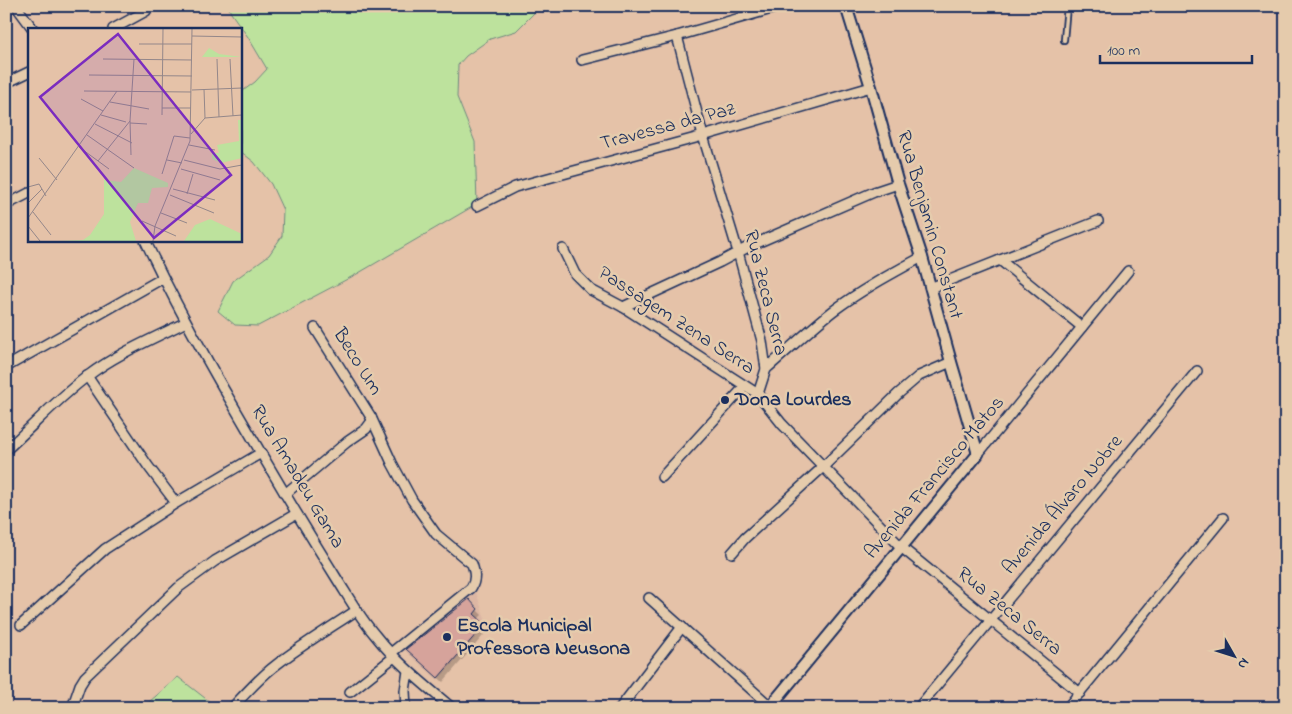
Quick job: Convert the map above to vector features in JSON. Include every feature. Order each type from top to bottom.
[{"type":"street","points":[[16,6],[32,28]]},
{"type":"street","points":[[582,60],[678,36],[782,6]]},
{"type":"street","name":"Rua Benjamin Constant","points":[[846,6],[898,184],[922,257],[978,454]]},
{"type":"street","points":[[115,28],[146,11]]},
{"type":"street","name":"Rua Zeca Serra","points":[[678,36],[703,136],[738,252],[762,341],[766,369],[758,394],[782,424],[901,547],[1080,693]]},
{"type":"street","points":[[6,83],[28,72]]},
{"type":"street","name":"Travessa da Paz","points":[[477,206],[515,187],[703,136],[871,87]]},
{"type":"street","points":[[623,307],[750,246],[874,192],[898,184]]},
{"type":"street","points":[[6,205],[28,194]]},
{"type":"street","points":[[930,288],[1098,221]]},
{"type":"street","name":"Rua Amadeu Gama","points":[[145,241],[186,322],[261,453],[296,514],[357,610],[372,632],[392,655],[452,708]]},
{"type":"street","name":"Passagem Zena Serra","points":[[563,248],[575,274],[584,285],[623,307],[758,394]]},
{"type":"street","points":[[766,369],[806,333],[854,296],[922,257]]},
{"type":"street","points":[[1000,260],[1082,328]]},
{"type":"street","name":"Avenida Francisco Matos","points":[[770,707],[1128,271]]},
{"type":"street","points":[[6,367],[163,278]]},
{"type":"street","points":[[6,450],[87,376],[186,322]]},
{"type":"street","name":"Beco Um","points":[[285,494],[347,442],[366,429],[372,422],[315,328]]},
{"type":"street","points":[[732,553],[745,538],[914,380],[951,362]]},
{"type":"street","name":"Avenida Álvaro Nobre","points":[[918,708],[1197,371]]},
{"type":"street","points":[[87,376],[148,466],[176,502]]},
{"type":"street","points":[[662,477],[745,386]]},
{"type":"street","points":[[350,692],[471,588],[475,578],[472,564],[436,534],[412,500],[370,417]]},
{"type":"street","points":[[21,625],[105,549],[176,502],[261,453]]},
{"type":"street","points":[[72,708],[80,685],[85,677],[178,588],[215,561],[296,514]]},
{"type":"street","points":[[1067,708],[1223,518]]},
{"type":"street","points":[[649,598],[770,707]]},
{"type":"street","points":[[232,708],[246,692],[276,665],[304,644],[357,610]]},
{"type":"street","points":[[620,708],[682,627]]},
{"type":"street","points":[[406,708],[408,671]]},
{"type":"lane","points":[[1064,40],[1067,6]]},
{"type":"shaded area","name":"Escola Municipal Professora Neusona","points":[[476,592],[487,625],[438,680],[403,649]]},
{"type":"green space","points":[[228,6],[539,6],[516,31],[490,39],[466,56],[458,65],[457,97],[475,142],[477,204],[357,274],[258,326],[235,325],[218,311],[233,281],[269,255],[282,236],[283,210],[271,184],[254,162],[241,152],[241,92],[255,82],[267,69]]},
{"type":"green space","points":[[178,677],[210,702],[205,708],[142,708]]},
{"type":"building","name":"Escola Municipal Professora Neusona","points":[[469,599],[478,609],[474,614],[485,624],[438,678],[406,649]]},
{"type":"place","name":"Dona Lourdes","points":[[725,400]]},
{"type":"place","name":"Escola Municipal Professora Neusona","points":[[447,637]]}]
